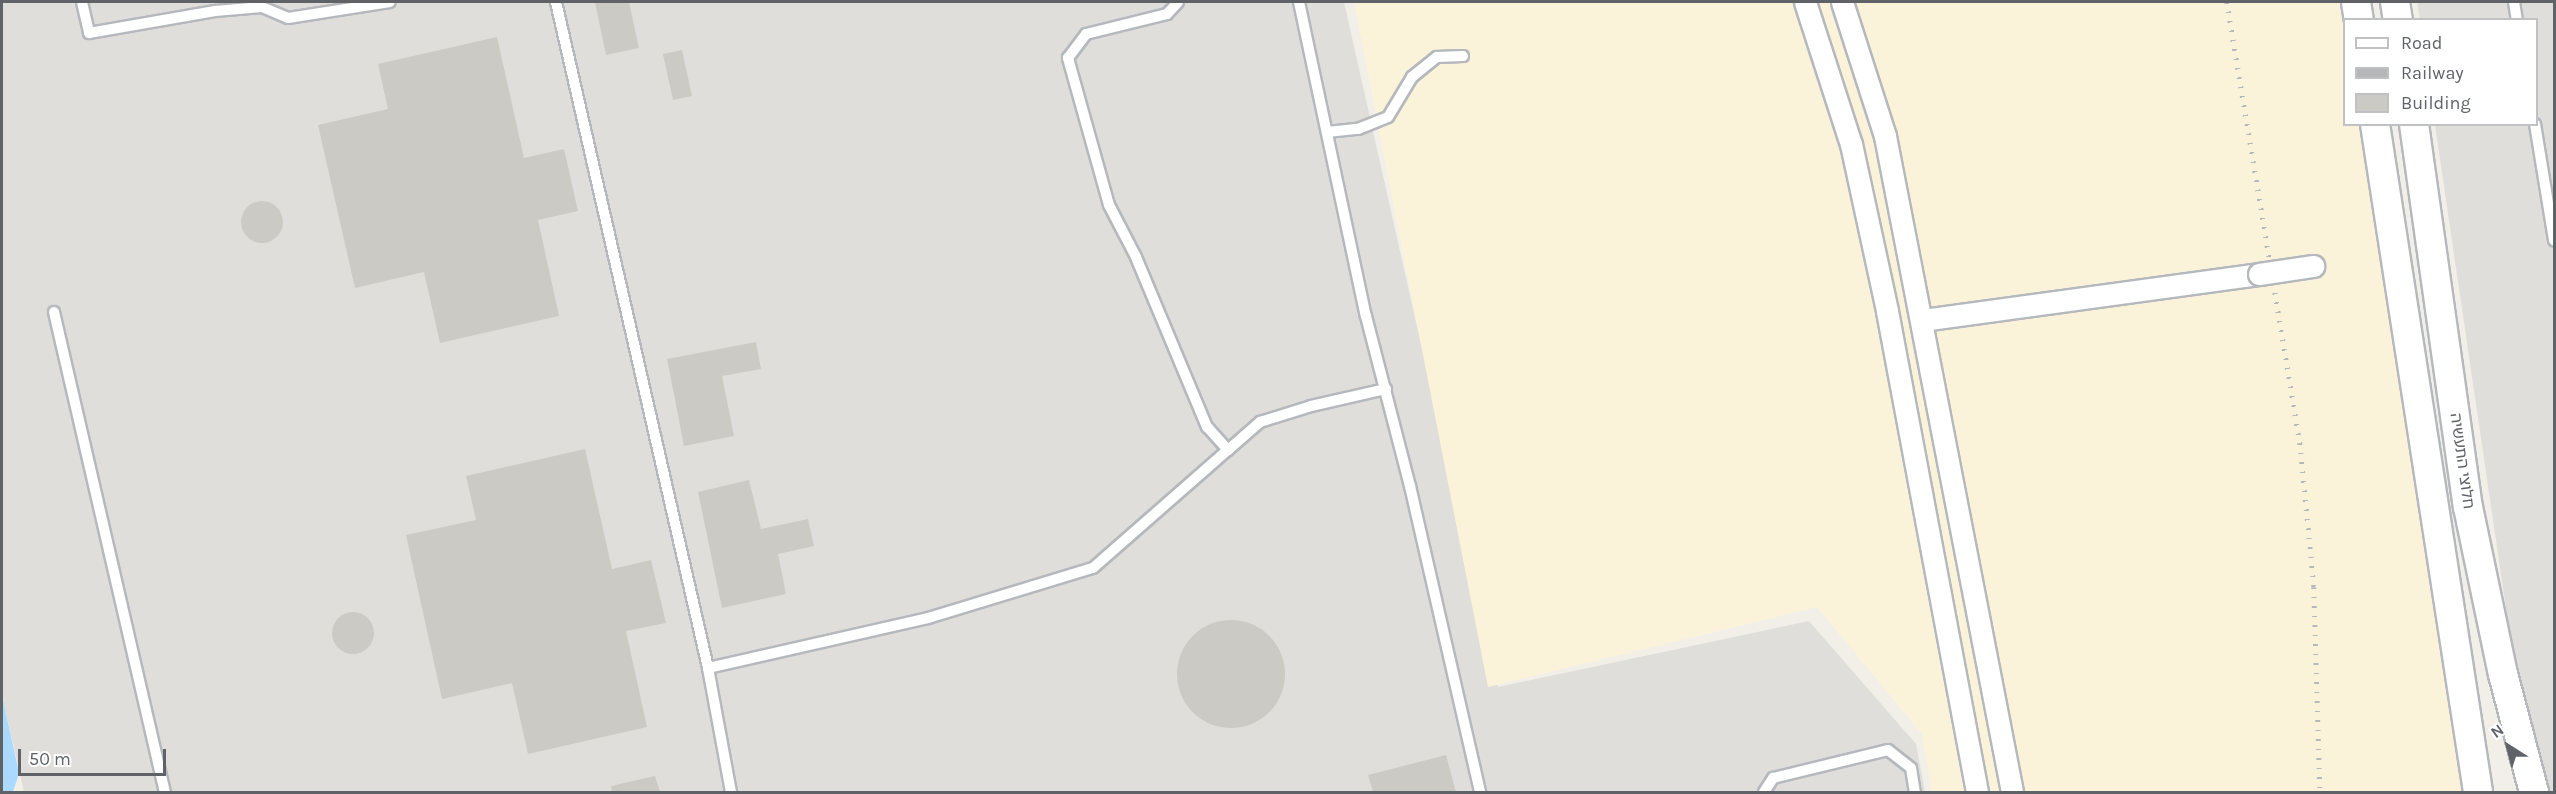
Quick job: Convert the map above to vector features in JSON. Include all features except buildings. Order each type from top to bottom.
[{"type":"street","points":[[1805,2],[1851,144],[1887,311],[1977,792]]},
{"type":"street","points":[[1842,2],[1885,136],[1923,320],[2012,792]]},
{"type":"street","points":[[2356,2],[2359,18]]},
{"type":"street","points":[[2395,2],[2398,18]]},
{"type":"street","points":[[2375,126],[2478,792]]},
{"type":"street","name":"חלוצי התעשיה","points":[[2414,126],[2468,507],[2503,674],[2534,792]]},
{"type":"street","points":[[1923,320],[2313,266]]},
{"type":"lane","points":[[82,2],[88,33],[215,11],[262,8],[288,18],[390,2]]},
{"type":"lane","points":[[556,2],[708,668],[731,792]]},
{"type":"lane","points":[[1178,2],[1167,14],[1086,34],[1068,58],[1109,205],[1136,257],[1207,427],[1228,450]]},
{"type":"lane","points":[[1299,2],[1366,316],[1386,389],[1480,792]]},
{"type":"lane","points":[[2514,2],[2517,18]]},
{"type":"lane","points":[[1327,132],[1358,129],[1388,117],[1412,77],[1437,57],[1463,56]]},
{"type":"lane","points":[[2535,126],[2554,240]]},
{"type":"lane","points":[[54,312],[165,792]]},
{"type":"lane","points":[[708,668],[928,618],[1093,568],[1260,422],[1311,406],[1386,389]]},
{"type":"lane","points":[[1764,792],[1773,778],[1888,750],[1911,768],[1915,792]]},
{"type":"shaded area","points":[[2,2],[1344,2],[1498,687],[1809,621],[1916,744],[1925,792],[24,792],[2,695]]},
{"type":"shaded area","points":[[2417,2],[2554,2],[2554,792],[2533,792],[2435,126],[2538,126],[2538,18],[2420,18]]},
{"type":"sand","points":[[1354,2],[2361,2],[2346,18],[2343,18],[2343,126],[2381,126],[2490,792],[1932,792],[1922,734],[1817,607],[1488,687]]},
{"type":"water","points":[[2,695],[19,773],[13,792],[2,792]]},
{"type":"railway","points":[[2227,2],[2300,443],[2314,587],[2320,792]]}]
